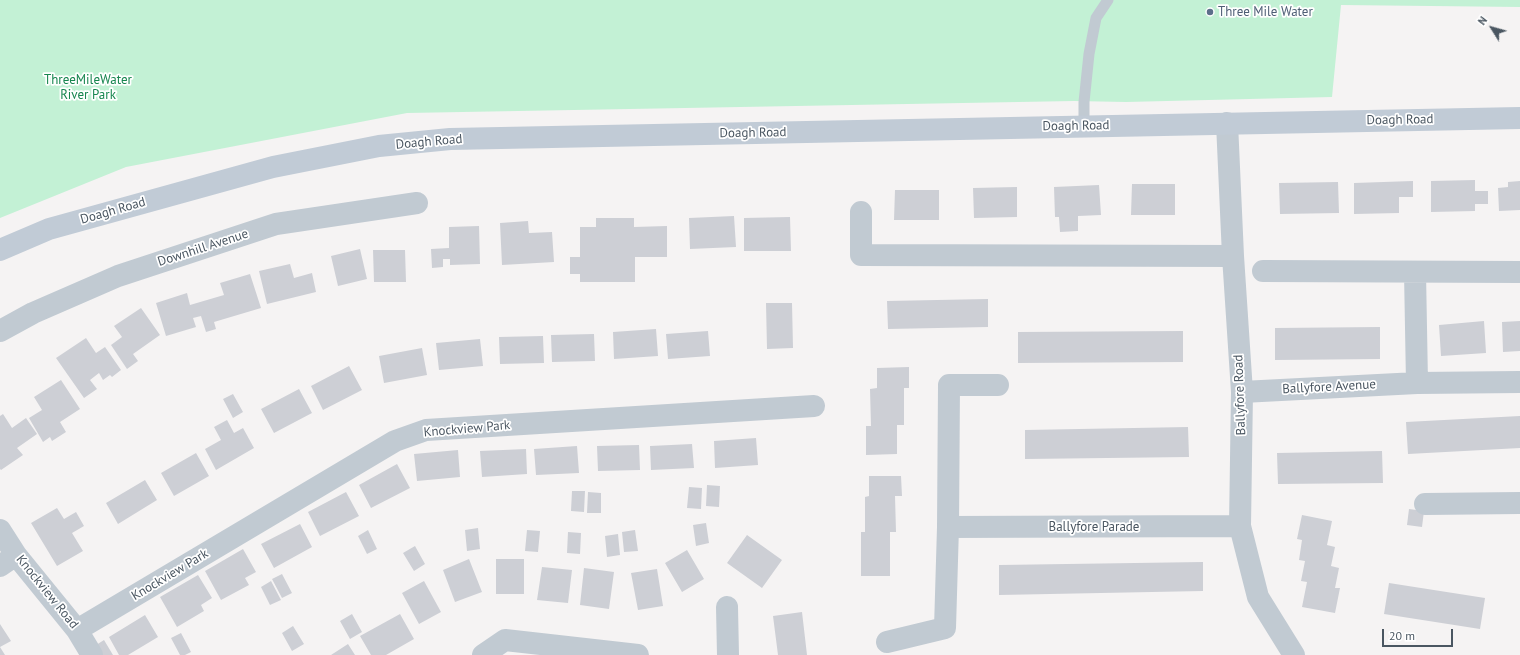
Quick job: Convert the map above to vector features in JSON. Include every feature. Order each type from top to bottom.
[{"type":"main road","name":"Doagh Road","points":[[0,250],[49,229],[273,167],[379,146],[450,139],[1520,118]]},
{"type":"street","name":"Ballyfore Road","points":[[1227,124],[1233,256],[1242,392],[1240,526],[1258,597],[1294,655]]},
{"type":"street","name":"Downhill Avenue","points":[[0,331],[33,313],[118,276],[276,224],[417,202]]},
{"type":"street","points":[[861,212],[861,255],[1233,256]]},
{"type":"street","points":[[1263,271],[1520,272]]},
{"type":"street","points":[[1415,272],[1417,383]]},
{"type":"street","name":"Ballyfore Avenue","points":[[1242,392],[1417,383],[1520,382]]},
{"type":"street","points":[[887,642],[945,628],[948,527],[949,385],[998,385]]},
{"type":"street","name":"Knockview Park","points":[[77,630],[395,441],[426,430],[814,406]]},
{"type":"street","points":[[1425,504],[1520,502]]},
{"type":"street","name":"Ballyfore Parade","points":[[948,527],[1240,526]]},
{"type":"street","name":"Knockview Road","points":[[0,530],[8,560],[77,630],[92,655]]},
{"type":"street","points":[[727,607],[728,655]]},
{"type":"street","points":[[483,655],[505,640],[638,655]]},
{"type":"lane","points":[[1084,126],[1084,102],[1089,54],[1096,18],[1108,0]]},
{"type":"green space","name":"ThreeMileWater River Park","points":[[0,0],[1520,0],[1520,7],[1341,5],[1332,97],[1126,102],[1074,101],[407,113],[126,167],[0,218]]},
{"type":"building","points":[[1475,180],[1475,191],[1488,191],[1488,204],[1475,204],[1475,211],[1431,212],[1431,181]]},
{"type":"building","points":[[1413,181],[1413,197],[1399,197],[1399,213],[1354,214],[1354,183]]},
{"type":"building","points":[[1520,181],[1520,210],[1499,211],[1498,188],[1508,187],[1508,182]]},
{"type":"building","points":[[1338,182],[1339,213],[1280,214],[1279,183]]},
{"type":"building","points":[[1132,184],[1175,184],[1175,215],[1131,215]]},
{"type":"building","points":[[1099,185],[1101,215],[1078,216],[1078,231],[1060,232],[1059,217],[1055,217],[1054,187]]},
{"type":"building","points":[[1017,187],[1017,217],[974,218],[973,188]]},
{"type":"building","points":[[895,190],[939,190],[939,220],[894,220]]},
{"type":"building","points":[[734,216],[736,247],[690,249],[689,218]]},
{"type":"building","points":[[790,217],[791,251],[744,251],[744,218]]},
{"type":"building","points":[[596,218],[634,218],[634,227],[667,226],[667,257],[635,257],[635,282],[580,282],[580,274],[570,274],[570,257],[580,257],[580,227],[596,227]]},
{"type":"building","points":[[528,221],[529,233],[552,232],[554,262],[502,265],[500,223]]},
{"type":"building","points":[[479,226],[480,264],[450,265],[450,259],[443,259],[443,267],[432,268],[431,249],[449,248],[449,227]]},
{"type":"building","points":[[360,249],[367,279],[338,286],[331,256]]},
{"type":"building","points":[[373,250],[405,250],[406,282],[374,282]]},
{"type":"building","points":[[290,264],[294,278],[312,273],[316,292],[267,304],[259,271]]},
{"type":"building","points":[[250,274],[261,308],[214,322],[216,329],[206,332],[201,316],[193,318],[196,327],[166,336],[156,303],[187,293],[190,305],[224,295],[220,283]]},
{"type":"building","points":[[988,299],[988,327],[888,329],[887,301]]},
{"type":"building","points":[[766,303],[792,303],[793,348],[767,349]]},
{"type":"building","points":[[141,308],[160,335],[133,354],[138,361],[127,369],[111,345],[122,337],[114,326]]},
{"type":"building","points":[[1484,321],[1486,353],[1441,356],[1439,325]]},
{"type":"building","points":[[1520,321],[1520,351],[1503,352],[1502,322]]},
{"type":"building","points":[[1380,327],[1380,359],[1275,360],[1275,328]]},
{"type":"building","points":[[656,329],[658,356],[614,359],[613,332]]},
{"type":"building","points":[[708,331],[710,356],[668,359],[666,334]]},
{"type":"building","points":[[1183,331],[1183,362],[1018,363],[1018,332]]},
{"type":"building","points":[[594,334],[595,361],[552,362],[551,335]]},
{"type":"building","points":[[543,336],[544,363],[500,364],[499,337]]},
{"type":"building","points":[[86,338],[96,353],[105,347],[121,370],[112,377],[110,375],[103,380],[99,373],[90,380],[97,389],[84,398],[56,358]]},
{"type":"building","points":[[480,339],[483,366],[439,370],[436,343]]},
{"type":"building","points":[[422,348],[427,375],[384,383],[379,356]]},
{"type":"building","points":[[349,366],[362,390],[323,410],[311,386]]},
{"type":"building","points":[[909,367],[909,388],[904,388],[904,425],[897,425],[897,454],[866,455],[866,426],[871,426],[870,389],[877,388],[877,368]]},
{"type":"building","points":[[61,380],[80,409],[60,422],[66,432],[52,441],[50,437],[43,442],[29,418],[42,410],[34,397]]},
{"type":"building","points":[[299,389],[312,413],[274,433],[261,409]]},
{"type":"building","points":[[233,394],[243,412],[233,418],[223,399]]},
{"type":"building","points":[[3,414],[12,428],[26,418],[37,434],[17,448],[23,455],[1,470],[0,416]]},
{"type":"building","points":[[1520,416],[1520,448],[1408,454],[1406,422]]},
{"type":"building","points":[[227,420],[234,433],[243,428],[254,448],[216,470],[205,449],[221,440],[214,427]]},
{"type":"building","points":[[1188,427],[1189,457],[1025,459],[1025,430]]},
{"type":"building","points":[[756,438],[758,465],[715,468],[714,441]]},
{"type":"building","points":[[692,444],[694,468],[651,470],[650,446]]},
{"type":"building","points":[[639,445],[640,470],[598,471],[597,446]]},
{"type":"building","points":[[577,446],[579,473],[536,475],[534,449]]},
{"type":"building","points":[[526,449],[527,474],[482,477],[480,451]]},
{"type":"building","points":[[458,450],[460,477],[417,481],[414,454]]},
{"type":"building","points":[[1382,451],[1383,483],[1278,484],[1277,453]]},
{"type":"building","points":[[196,453],[209,476],[174,496],[161,473]]},
{"type":"building","points":[[397,464],[410,488],[371,508],[359,485]]},
{"type":"building","points":[[869,476],[901,476],[902,496],[895,496],[896,532],[890,532],[890,576],[861,576],[861,532],[865,532],[865,497],[869,496]]},
{"type":"building","points":[[145,480],[157,500],[118,524],[106,503]]},
{"type":"building","points":[[707,485],[720,486],[719,507],[706,506]]},
{"type":"building","points":[[689,487],[702,488],[701,509],[687,508]]},
{"type":"building","points":[[572,491],[585,491],[584,512],[571,511]]},
{"type":"building","points":[[346,492],[359,516],[320,536],[308,512]]},
{"type":"building","points":[[588,492],[601,493],[601,513],[587,513]]},
{"type":"building","points":[[57,508],[64,519],[76,512],[84,526],[72,533],[83,551],[57,566],[31,523]]},
{"type":"building","points":[[1409,509],[1424,511],[1422,527],[1407,525]]},
{"type":"building","points":[[1302,515],[1332,521],[1327,545],[1335,547],[1331,566],[1339,568],[1335,588],[1340,588],[1335,613],[1302,607],[1307,582],[1301,581],[1305,561],[1299,560],[1302,540],[1297,539]]},
{"type":"building","points":[[706,523],[709,543],[696,546],[693,525]]},
{"type":"building","points":[[300,524],[312,547],[274,568],[261,544]]},
{"type":"building","points":[[478,528],[480,549],[467,551],[465,530]]},
{"type":"building","points":[[368,530],[377,549],[367,554],[358,536]]},
{"type":"building","points":[[527,530],[540,531],[538,552],[525,551]]},
{"type":"building","points":[[635,530],[638,551],[624,552],[622,532]]},
{"type":"building","points":[[568,532],[581,533],[580,554],[567,553]]},
{"type":"building","points":[[618,534],[620,555],[607,557],[605,536]]},
{"type":"building","points":[[747,535],[782,560],[762,588],[727,563]]},
{"type":"building","points":[[415,546],[425,564],[414,571],[403,553]]},
{"type":"building","points":[[243,549],[256,572],[245,578],[249,585],[221,600],[205,571]]},
{"type":"building","points":[[687,550],[704,579],[682,592],[665,563]]},
{"type":"building","points":[[469,559],[482,592],[455,602],[443,570]]},
{"type":"building","points":[[496,559],[524,559],[524,594],[496,594]]},
{"type":"building","points":[[1203,562],[1203,591],[999,595],[999,565]]},
{"type":"building","points":[[542,567],[572,570],[568,603],[537,600]]},
{"type":"building","points":[[584,568],[614,572],[609,609],[580,605]]},
{"type":"building","points":[[657,569],[663,606],[638,610],[631,573]]},
{"type":"building","points":[[282,574],[292,593],[282,598],[272,579]]},
{"type":"building","points":[[198,575],[212,598],[201,605],[204,611],[177,627],[160,597]]},
{"type":"building","points":[[271,581],[281,600],[270,605],[261,587]]},
{"type":"building","points":[[424,581],[441,612],[419,624],[402,593]]},
{"type":"building","points":[[1389,583],[1485,598],[1480,629],[1384,614]]},
{"type":"building","points":[[802,612],[807,655],[778,655],[773,616]]},
{"type":"building","points":[[352,614],[362,632],[350,639],[340,621]]},
{"type":"building","points":[[400,614],[414,639],[386,655],[371,655],[360,636]]},
{"type":"building","points":[[145,615],[158,637],[128,655],[119,655],[109,637]]},
{"type":"building","points":[[0,624],[11,641],[0,647]]},
{"type":"building","points":[[293,626],[304,644],[292,651],[282,633]]},
{"type":"building","points":[[181,633],[191,652],[185,655],[180,655],[171,638]]},
{"type":"building","points":[[104,640],[113,655],[98,655],[93,647]]},
{"type":"building","points":[[348,644],[355,655],[331,655]]},
{"type":"building","points":[[0,647],[5,655],[0,655]]},
{"type":"place","name":"Three Mile Water","points":[[1210,12]]}]
